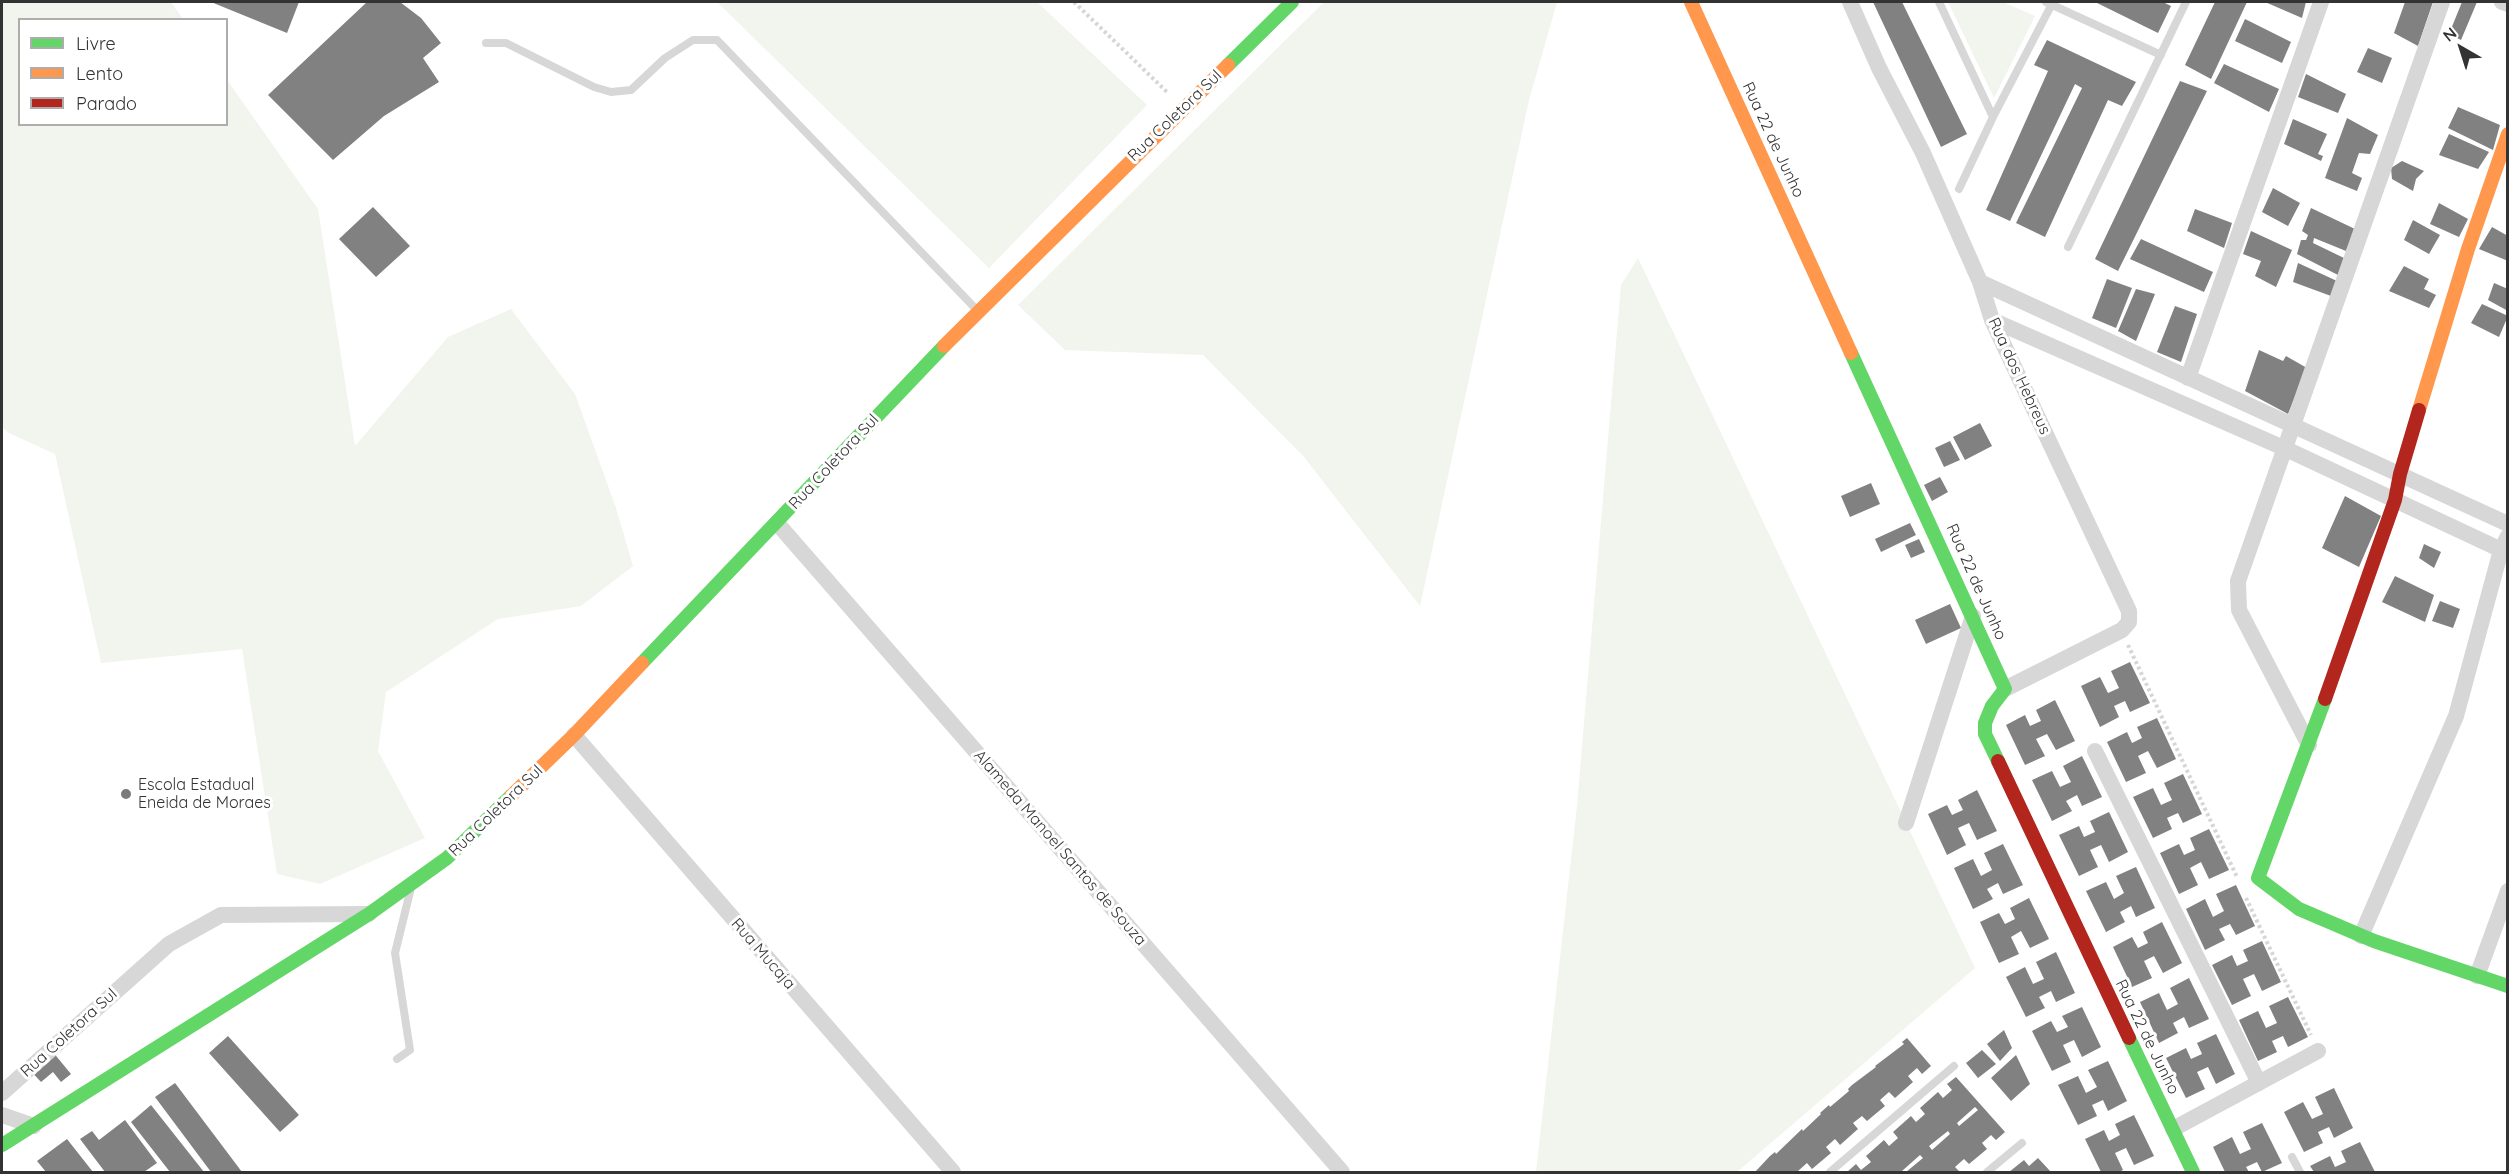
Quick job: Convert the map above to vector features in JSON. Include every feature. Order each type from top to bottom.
[{"type":"street","name":"Rua Coletora Sul","points":[[2,1145],[369,914],[447,858],[574,735],[978,310],[1292,2]]},
{"type":"street","name":"Rua 22 de Junho","points":[[1691,2],[2005,689],[1992,706],[1985,723],[1985,734],[2193,1173]]},
{"type":"street","name":"Rua dos Hebreus","points":[[1850,2],[1879,68],[1923,153],[1980,282],[1992,320],[2129,611],[2129,622],[2122,630]]},
{"type":"street","points":[[2188,378],[2321,2]]},
{"type":"street","points":[[2309,746],[2239,610],[2238,581],[2442,2]]},
{"type":"street","points":[[2502,2],[2508,4]]},
{"type":"street","points":[[2508,134],[2468,249],[2400,474],[2395,500],[2309,746],[2258,878],[2299,909],[2361,936],[2508,986]]},
{"type":"street","points":[[1980,282],[2508,524]]},
{"type":"street","points":[[1992,320],[2286,449],[2395,500],[2506,546],[2456,716],[2361,936]]},
{"type":"street","name":"Alameda Manoel Santos de Souza","points":[[777,523],[1342,1173]]},
{"type":"street","points":[[1906,823],[1973,616]]},
{"type":"street","points":[[2005,689],[2122,630]]},
{"type":"street","name":"Rua Mucaja","points":[[574,735],[953,1173]]},
{"type":"street","points":[[2095,751],[2259,1083]]},
{"type":"street","points":[[2477,976],[2508,891]]},
{"type":"street","name":"Rua Coletora Sul","points":[[2,1092],[169,944],[221,915],[369,914]]},
{"type":"street","points":[[2173,1129],[2318,1051]]},
{"type":"street","points":[[2,1115],[34,1126]]},
{"type":"lane","points":[[1939,2],[1993,117]]},
{"type":"lane","points":[[1959,189],[2050,2],[2161,55]]},
{"type":"lane","points":[[2068,247],[2186,2]]},
{"type":"lane","points":[[486,43],[506,43],[594,87],[611,92],[631,90],[665,58],[693,40],[717,40],[978,310]]},
{"type":"lane","points":[[397,1059],[410,1050],[394,953],[413,883]]},
{"type":"lane","points":[[1830,1173],[1954,1066]]},
{"type":"lane","points":[[1987,1173],[2022,1143]]},
{"type":"lane","points":[[2292,1157],[2300,1173]]},
{"type":"path","points":[[1074,2],[1184,108]]},
{"type":"path","points":[[2122,630],[2238,878]]},
{"type":"path","points":[[2243,889],[2318,1051]]},
{"type":"shaded area","points":[[2,2],[171,2],[182,18],[18,18],[18,126],[228,126],[228,81],[318,209],[355,446],[448,337],[511,309],[575,394],[616,508],[633,566],[581,606],[498,619],[386,692],[378,751],[425,838],[320,884],[277,874],[242,649],[101,663],[55,454],[9,433],[2,427]]},
{"type":"shaded area","points":[[717,2],[1037,2],[1147,105],[989,268]]},
{"type":"shaded area","points":[[1324,2],[1557,2],[1529,100],[1420,606],[1304,457],[1203,355],[1065,350],[1018,305]]},
{"type":"shaded area","points":[[1948,2],[2003,2],[2035,16],[1994,98]]},
{"type":"shaded area","points":[[1638,258],[1975,968],[1737,1172],[1536,1172],[1577,806],[1621,285]]},
{"type":"building","points":[[211,2],[299,2],[287,33]]},
{"type":"building","points":[[367,2],[400,2],[421,18],[441,43],[423,58],[439,82],[384,116],[333,160],[268,95]]},
{"type":"building","points":[[1873,2],[1902,2],[1967,134],[1941,147]]},
{"type":"building","points":[[2095,2],[2163,2],[2171,6],[2158,33]]},
{"type":"building","points":[[2215,2],[2247,2],[2211,79],[2185,65]]},
{"type":"building","points":[[2265,2],[2306,2],[2302,18]]},
{"type":"building","points":[[2405,2],[2433,2],[2418,46],[2394,33]]},
{"type":"building","points":[[2462,2],[2477,2],[2461,40],[2449,34]]},
{"type":"building","points":[[2245,19],[2291,42],[2282,63],[2235,41]]},
{"type":"building","points":[[2047,40],[2136,82],[2122,106],[2108,100],[2045,237],[2016,223],[2082,88],[2075,84],[2010,221],[1986,210],[2048,71],[2034,65]]},
{"type":"building","points":[[2368,48],[2392,58],[2382,83],[2357,72]]},
{"type":"building","points":[[2224,64],[2279,89],[2269,112],[2214,83]]},
{"type":"building","points":[[2306,74],[2346,94],[2338,113],[2298,97]]},
{"type":"building","points":[[2180,81],[2207,91],[2118,271],[2095,259]]},
{"type":"building","points":[[2458,107],[2500,125],[2493,150],[2448,128]]},
{"type":"building","points":[[2347,118],[2378,135],[2370,154],[2359,153],[2352,173],[2362,178],[2357,191],[2325,178]]},
{"type":"building","points":[[2293,119],[2327,134],[2318,154],[2323,156],[2321,161],[2284,144]]},
{"type":"building","points":[[2449,134],[2489,152],[2478,169],[2439,155]]},
{"type":"building","points":[[2402,161],[2424,171],[2416,179],[2413,191],[2392,179],[2391,168]]},
{"type":"building","points":[[2273,188],[2300,203],[2288,226],[2262,212]]},
{"type":"building","points":[[2439,203],[2468,219],[2459,237],[2430,224]]},
{"type":"building","points":[[373,207],[410,246],[376,277],[339,239]]},
{"type":"building","points":[[2311,208],[2355,229],[2346,251],[2314,238],[2313,243],[2344,258],[2338,275],[2297,254],[2301,240],[2306,240],[2308,235],[2302,231]]},
{"type":"building","points":[[2195,209],[2232,223],[2224,248],[2187,231]]},
{"type":"building","points":[[2413,220],[2440,235],[2429,254],[2404,240]]},
{"type":"building","points":[[2492,227],[2508,236],[2508,261],[2479,249]]},
{"type":"building","points":[[2251,231],[2292,250],[2276,287],[2255,276],[2261,261],[2243,254]]},
{"type":"building","points":[[2141,239],[2213,272],[2204,292],[2130,259]]},
{"type":"building","points":[[2298,263],[2337,281],[2331,296],[2293,282]]},
{"type":"building","points":[[2404,266],[2429,279],[2424,289],[2436,295],[2429,308],[2389,291]]},
{"type":"building","points":[[2107,279],[2132,288],[2116,328],[2092,318]]},
{"type":"building","points":[[2494,283],[2508,289],[2508,311],[2488,300]]},
{"type":"building","points":[[2136,289],[2155,294],[2136,341],[2118,331]]},
{"type":"building","points":[[2482,304],[2508,316],[2499,337],[2471,323]]},
{"type":"building","points":[[2175,306],[2197,314],[2181,362],[2157,352]]},
{"type":"building","points":[[2259,350],[2283,361],[2286,356],[2307,368],[2288,414],[2245,391]]},
{"type":"building","points":[[1980,423],[1992,446],[1965,460],[1953,437]]},
{"type":"building","points":[[1950,441],[1960,460],[1944,467],[1935,448]]},
{"type":"building","points":[[1940,477],[1948,492],[1932,501],[1924,485]]},
{"type":"building","points":[[1871,483],[1880,504],[1850,517],[1841,496]]},
{"type":"building","points":[[2345,496],[2381,516],[2359,567],[2322,548]]},
{"type":"building","points":[[1910,523],[1916,535],[1881,552],[1875,539]]},
{"type":"building","points":[[1919,539],[1925,552],[1911,558],[1905,545]]},
{"type":"building","points":[[2424,544],[2441,552],[2434,568],[2419,558]]},
{"type":"building","points":[[2395,576],[2434,595],[2425,622],[2382,602]]},
{"type":"building","points":[[2440,601],[2460,609],[2453,628],[2432,621]]},
{"type":"building","points":[[1950,604],[1961,628],[1926,644],[1915,620]]},
{"type":"building","points":[[2130,662],[2150,703],[2130,712],[2125,701],[2114,706],[2119,717],[2100,727],[2081,686],[2100,677],[2108,693],[2119,688],[2111,671]]},
{"type":"building","points":[[2055,700],[2075,741],[2056,750],[2047,734],[2036,739],[2045,756],[2025,765],[2006,725],[2025,715],[2030,726],[2041,721],[2036,710]]},
{"type":"building","points":[[2157,718],[2176,759],[2157,768],[2148,751],[2138,756],[2146,773],[2126,782],[2107,742],[2127,732],[2132,743],[2142,738],[2137,727]]},
{"type":"building","points":[[2082,756],[2102,797],[2082,806],[2077,795],[2066,801],[2072,811],[2052,821],[2032,780],[2052,771],[2060,787],[2071,782],[2063,766]]},
{"type":"building","points":[[2183,774],[2202,814],[2183,823],[2178,813],[2167,818],[2172,829],[2153,838],[2133,797],[2153,788],[2161,805],[2172,800],[2164,783]]},
{"type":"building","points":[[1977,790],[1997,831],[1977,840],[1969,823],[1958,828],[1966,845],[1947,855],[1928,814],[1947,805],[1952,815],[1963,810],[1958,800]]},
{"type":"building","points":[[2109,812],[2128,852],[2109,862],[2101,845],[2090,850],[2098,867],[2079,876],[2059,835],[2079,826],[2084,837],[2095,832],[2090,821]]},
{"type":"building","points":[[2209,829],[2229,870],[2209,879],[2201,862],[2190,868],[2198,885],[2179,894],[2160,853],[2179,844],[2184,855],[2195,850],[2190,838]]},
{"type":"building","points":[[2003,844],[2023,885],[2003,894],[1998,883],[1987,889],[1993,899],[1973,909],[1954,868],[1973,859],[1981,876],[1992,870],[1984,853]]},
{"type":"building","points":[[2136,867],[2155,908],[2136,917],[2131,906],[2120,912],[2125,922],[2106,932],[2086,891],[2106,882],[2114,899],[2124,893],[2116,876]]},
{"type":"building","points":[[2236,885],[2255,926],[2236,935],[2230,924],[2219,929],[2225,940],[2205,950],[2186,909],[2205,899],[2213,917],[2224,911],[2216,894]]},
{"type":"building","points":[[2029,898],[2049,939],[2030,948],[2021,931],[2011,937],[2019,954],[1999,963],[1980,922],[1999,913],[2005,924],[2015,919],[2010,908]]},
{"type":"building","points":[[2162,922],[2182,963],[2163,973],[2154,956],[2144,961],[2152,978],[2132,987],[2113,947],[2132,937],[2138,948],[2148,943],[2143,932]]},
{"type":"building","points":[[2262,941],[2281,982],[2262,991],[2254,974],[2243,979],[2251,996],[2232,1005],[2212,965],[2232,955],[2237,966],[2248,961],[2243,950]]},
{"type":"building","points":[[2056,952],[2075,993],[2056,1002],[2051,991],[2039,997],[2045,1008],[2026,1017],[2006,977],[2025,967],[2033,984],[2044,979],[2036,962]]},
{"type":"building","points":[[2189,978],[2209,1019],[2189,1028],[2184,1017],[2173,1023],[2178,1033],[2159,1043],[2140,1002],[2159,993],[2167,1010],[2178,1004],[2170,988]]},
{"type":"building","points":[[2288,997],[2308,1037],[2288,1047],[2283,1036],[2272,1041],[2277,1052],[2258,1061],[2239,1020],[2258,1011],[2266,1028],[2277,1023],[2269,1006]]},
{"type":"building","points":[[2082,1007],[2101,1047],[2082,1057],[2074,1040],[2063,1045],[2071,1062],[2052,1071],[2032,1031],[2051,1021],[2057,1032],[2068,1027],[2062,1016]]},
{"type":"building","points":[[2004,1030],[2012,1048],[2000,1061],[1987,1044]]},
{"type":"building","points":[[2216,1034],[2235,1074],[2216,1084],[2208,1067],[2197,1072],[2205,1089],[2186,1098],[2166,1058],[2186,1048],[2191,1059],[2202,1054],[2197,1043]]},
{"type":"building","points":[[228,1036],[299,1115],[280,1132],[209,1053]]},
{"type":"building","points":[[1907,1038],[1931,1066],[1922,1074],[1917,1068],[1908,1076],[1913,1082],[1895,1098],[1889,1092],[1880,1100],[1885,1106],[1867,1121],[1862,1116],[1853,1123],[1858,1129],[1840,1145],[1835,1139],[1826,1147],[1831,1153],[1812,1169],[1807,1163],[1798,1171],[1800,1172],[1755,1172],[1770,1156],[1775,1152],[1776,1154],[1802,1129],[1803,1131],[1829,1105],[1830,1107],[1849,1091],[1852,1085],[1904,1044],[1902,1042]]},
{"type":"building","points":[[1982,1050],[1996,1064],[1978,1078],[1966,1063]]},
{"type":"building","points":[[52,1051],[71,1074],[61,1082],[53,1072],[41,1082],[30,1070]]},
{"type":"building","points":[[2016,1055],[2030,1084],[2011,1101],[1991,1078]]},
{"type":"building","points":[[2108,1061],[2127,1101],[2108,1111],[2103,1100],[2092,1105],[2097,1116],[2078,1125],[2058,1085],[2078,1076],[2086,1093],[2097,1087],[2088,1070]]},
{"type":"building","points":[[1956,1077],[2005,1132],[1996,1140],[1991,1135],[1982,1143],[1987,1149],[1969,1164],[1964,1159],[1955,1167],[1960,1172],[1906,1172],[1923,1158],[1920,1155],[1902,1171],[1904,1172],[1847,1172],[1856,1164],[1861,1170],[1871,1162],[1866,1156],[1884,1140],[1889,1146],[1898,1138],[1893,1132],[1911,1116],[1916,1122],[1925,1114],[1920,1108],[1938,1092],[1943,1098],[1952,1090],[1947,1084]],"holes":[[[1975,1107],[1978,1110],[1959,1126],[1957,1123]],[[1948,1131],[1950,1134],[1932,1150],[1929,1146]]]},
{"type":"building","points":[[175,1083],[242,1172],[211,1172],[155,1097]]},
{"type":"building","points":[[2334,1088],[2353,1128],[2334,1138],[2329,1127],[2318,1132],[2323,1143],[2304,1152],[2284,1112],[2303,1102],[2312,1119],[2323,1114],[2315,1097]]},
{"type":"building","points":[[151,1105],[204,1172],[170,1172],[131,1122]]},
{"type":"building","points":[[2134,1115],[2154,1156],[2134,1165],[2126,1148],[2115,1153],[2123,1170],[2101,1172],[2085,1139],[2104,1130],[2109,1141],[2120,1135],[2115,1124]]},
{"type":"building","points":[[125,1120],[157,1163],[144,1172],[105,1172],[80,1139],[92,1131],[99,1140]]},
{"type":"building","points":[[2262,1123],[2282,1163],[2262,1172],[2257,1162],[2246,1167],[2249,1172],[2225,1172],[2213,1147],[2232,1137],[2240,1154],[2251,1149],[2243,1132]]},
{"type":"building","points":[[67,1139],[93,1172],[46,1172],[37,1161]]},
{"type":"building","points":[[2360,1142],[2375,1172],[2314,1172],[2310,1166],[2330,1156],[2335,1167],[2346,1162],[2341,1151]]},
{"type":"building","points":[[2038,1158],[2051,1172],[2009,1172],[2024,1160],[2029,1166]]},
{"type":"traffic: fast","points":[[1228,65],[1292,2]]},
{"type":"traffic: fast","points":[[642,663],[944,346]]},
{"type":"traffic: fast","points":[[1851,353],[2005,689],[1992,706],[1985,723],[1985,734],[1998,761]]},
{"type":"traffic: fast","points":[[2325,699],[2258,878],[2299,909],[2374,941],[2508,986]]},
{"type":"traffic: fast","points":[[2,1145],[369,914],[447,858],[511,796]]},
{"type":"traffic: fast","points":[[2129,1038],[2193,1172]]},
{"type":"traffic: slow","points":[[1691,2],[1851,353]]},
{"type":"traffic: slow","points":[[944,346],[1228,65]]},
{"type":"traffic: slow","points":[[2419,410],[2468,249],[2508,134]]},
{"type":"traffic: slow","points":[[511,796],[574,735],[642,663]]},
{"type":"traffic: jam","points":[[2325,699],[2395,500],[2400,474],[2419,410]]},
{"type":"traffic: jam","points":[[1998,761],[2129,1038]]},
{"type":"place","name":"Escola Estadual Eneida de Moraes","points":[[126,794]]}]
